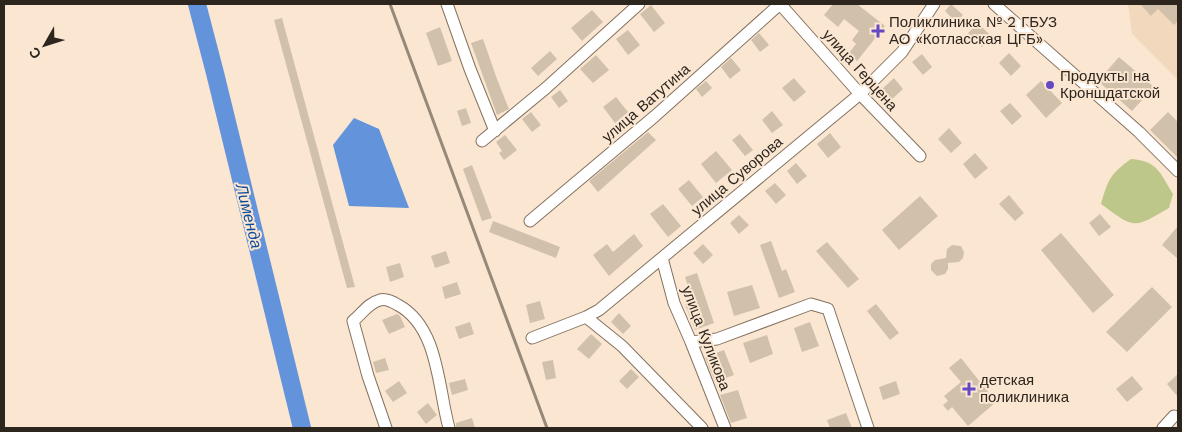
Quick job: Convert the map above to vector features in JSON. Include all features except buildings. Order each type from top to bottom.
[{"type":"street","points":[[447,4],[494,131]]},
{"type":"street","points":[[482,141],[553,82],[639,4]]},
{"type":"street","name":"улица Герцена","points":[[780,4],[860,94],[920,156]]},
{"type":"street","name":"улица Ватутина","points":[[530,220],[655,116],[780,4]]},
{"type":"street","name":"улица Суворова","points":[[532,338],[586,318],[599,310],[860,94],[902,52],[934,4]]},
{"type":"street","points":[[994,4],[1139,132],[1178,171]]},
{"type":"street","name":"улица Куликова","points":[[662,258],[674,303],[724,428]]},
{"type":"street","points":[[386,428],[368,376],[353,320],[361,315],[369,305],[381,299],[392,301],[404,308],[419,322],[436,363],[449,428]]},
{"type":"street","points":[[691,342],[717,339],[811,304],[828,309],[868,428]]},
{"type":"street","points":[[586,318],[622,346],[702,428]]},
{"type":"street","points":[[1163,428],[1174,416]]},
{"type":"shaded area","points":[[1128,4],[1178,4],[1178,80],[1132,34]]},
{"type":"green space","points":[[1131,159],[1153,165],[1173,194],[1169,208],[1141,223],[1128,222],[1101,204],[1111,178],[1118,169]]},
{"type":"water","points":[[354,118],[379,129],[409,208],[349,206],[333,145]]},
{"type":"waterway","name":"Лименда","points":[[197,4],[302,428]]},
{"type":"railway","points":[[390,4],[547,428]]},
{"type":"place","name":"Поликлиника № 2 ГБУЗ АО «Котласская ЦГБ»","points":[[878,31]]},
{"type":"place","name":"Продукты на Кроншдатской","points":[[1050,85]]},
{"type":"place","name":"детская поликлиника","points":[[969,389]]}]
